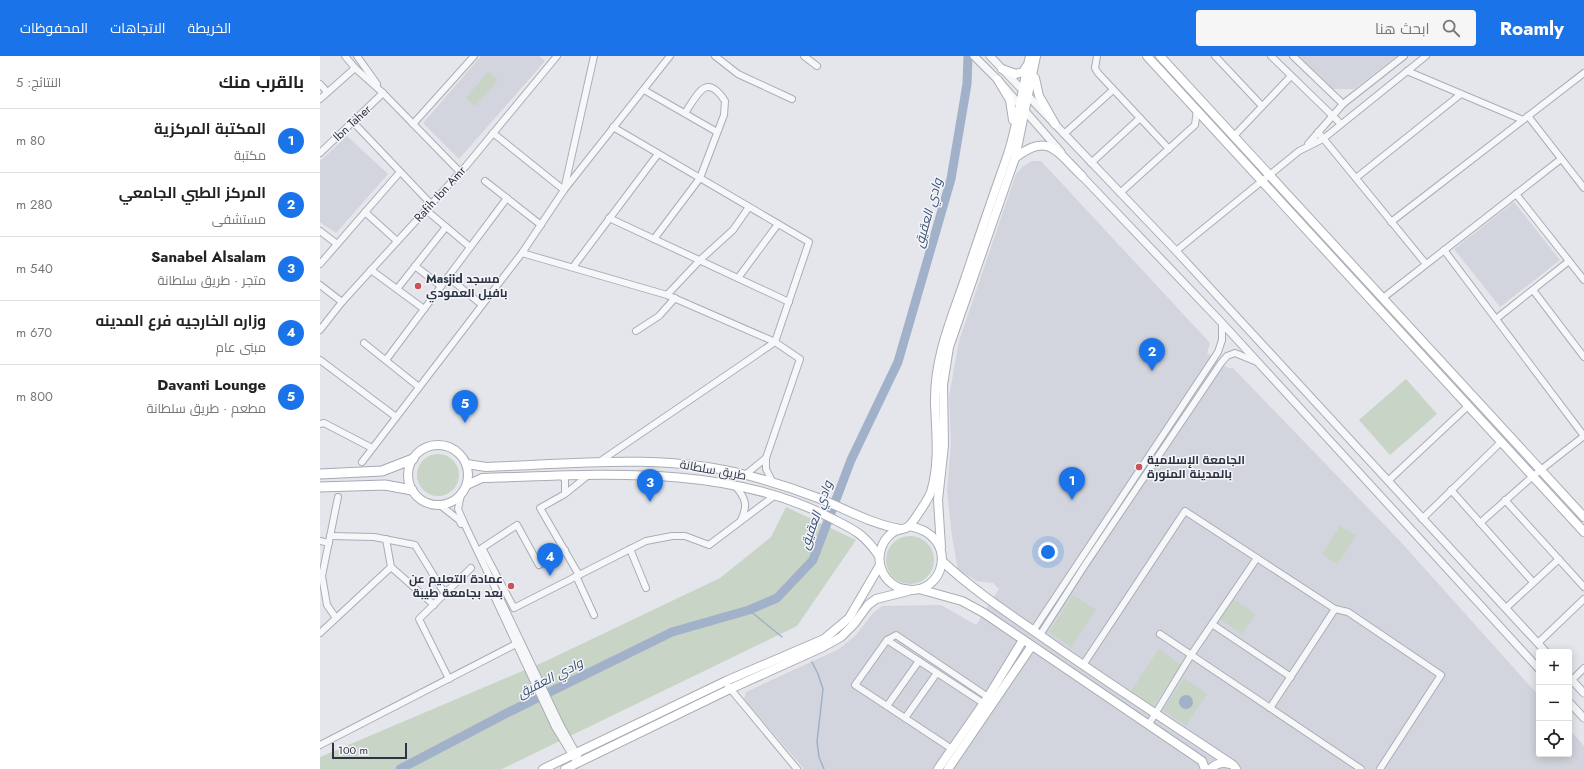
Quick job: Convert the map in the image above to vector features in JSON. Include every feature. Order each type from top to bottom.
[{"type":"main road","points":[[1147,56],[1584,532]]},
{"type":"main road","points":[[1160,56],[1583,514]]},
{"type":"main road","points":[[1002,69],[1013,74],[1020,74],[1032,59]]},
{"type":"main road","points":[[1032,59],[1022,91],[1012,139],[942,344],[935,384],[937,447],[931,492],[927,502],[909,526],[900,529],[886,539],[879,556],[880,565],[883,574],[892,584],[905,590],[917,590],[962,601],[984,613],[1031,647],[1149,724],[1202,761],[1205,769]]},
{"type":"main road","points":[[565,769],[730,689],[823,647],[840,637],[876,599],[917,590],[932,582],[938,575],[942,561],[938,500],[944,451],[943,384],[945,367],[949,347],[1015,158],[1026,112],[1032,59]]},
{"type":"main road","points":[[1032,59],[1036,90],[1055,124]]},
{"type":"main road","points":[[998,80],[1010,100],[1012,109],[1012,139]]},
{"type":"main road","points":[[1015,158],[1024,150],[1036,145],[1048,146],[1055,150],[1082,176]]},
{"type":"main road","points":[[429,446],[447,446],[460,454],[467,464],[469,475],[467,485],[461,495],[452,502],[440,505],[424,502],[412,490],[408,479],[409,469],[413,459],[420,451],[429,446]]},
{"type":"main road","points":[[320,474],[382,471],[413,459]]},
{"type":"main road","name":"طريق سلطانة","points":[[467,464],[486,467],[649,462],[694,465],[745,475],[773,483],[818,498],[880,525],[900,529]]},
{"type":"main road","name":"طريق سلطانة","points":[[467,485],[482,478],[646,476],[691,479],[735,486],[774,496],[812,509],[853,529],[868,539],[879,556]]},
{"type":"main road","points":[[320,487],[385,485],[412,490]]},
{"type":"main road","points":[[909,526],[928,532],[935,538],[941,552]]},
{"type":"main road","points":[[942,561],[991,601],[1036,633],[1235,767]]},
{"type":"main road","points":[[543,769],[726,681],[824,639],[850,618],[880,565]]},
{"type":"main road","points":[[938,769],[985,700],[1023,640]]},
{"type":"main road","points":[[1048,657],[1056,646]]},
{"type":"main road","points":[[948,769],[1031,647]]},
{"type":"main road","points":[[1172,740],[1180,730]]},
{"type":"main road","points":[[1210,769],[1217,764],[1224,762],[1235,767]]},
{"type":"street","points":[[345,56],[355,68],[383,93],[460,172]]},
{"type":"street","points":[[413,124],[474,56]]},
{"type":"street","points":[[547,56],[555,59]]},
{"type":"street","points":[[564,190],[594,56]]},
{"type":"street","points":[[362,462],[522,253],[564,190],[670,56]]},
{"type":"street","points":[[715,56],[738,74],[792,100]]},
{"type":"street","points":[[804,56],[817,66]]},
{"type":"street","points":[[974,56],[998,80],[1082,176],[1222,323],[1536,666]]},
{"type":"street","points":[[990,56],[1028,98],[1055,124],[1176,251],[1543,649]]},
{"type":"street","points":[[1097,56],[1095,68],[1098,73],[1169,149]]},
{"type":"street","points":[[1215,56],[1262,106]]},
{"type":"street","points":[[1271,56],[1341,124]]},
{"type":"street","points":[[1292,56],[1343,104]]},
{"type":"street","points":[[1176,251],[1261,180],[1270,175],[1307,146],[1343,104],[1404,56]]},
{"type":"street","points":[[1307,146],[1323,140],[1426,56]]},
{"type":"street","points":[[359,57],[383,93]]},
{"type":"street","name":"Rafih Ibn Amr","points":[[320,330],[342,302],[460,172],[555,59]]},
{"type":"street","points":[[320,99],[355,68]]},
{"type":"street","points":[[1407,71],[1461,94],[1525,118],[1584,188]]},
{"type":"street","points":[[1391,222],[1584,73]]},
{"type":"street","points":[[1234,136],[1291,76]]},
{"type":"street","points":[[320,84],[327,92]]},
{"type":"street","points":[[654,239],[700,178],[724,115],[726,102],[721,94],[709,86],[705,86],[700,90],[685,113]]},
{"type":"street","points":[[644,90],[717,132]]},
{"type":"street","points":[[1064,134],[1113,90]]},
{"type":"street","name":"Ibn Taher","points":[[320,153],[383,93]]},
{"type":"street","points":[[1356,178],[1461,94]]},
{"type":"street","points":[[1120,193],[1195,125],[1196,110]]},
{"type":"street","points":[[1091,163],[1140,118]]},
{"type":"street","points":[[353,122],[431,204]]},
{"type":"street","points":[[596,464],[775,342],[809,242],[613,127]]},
{"type":"street","points":[[1318,132],[1426,264]]},
{"type":"street","points":[[493,133],[564,190]]},
{"type":"street","points":[[573,267],[658,154]]},
{"type":"street","points":[[1382,298],[1561,159]]},
{"type":"street","points":[[320,264],[400,172]]},
{"type":"street","points":[[485,181],[541,225]]},
{"type":"street","points":[[1516,194],[1584,280]]},
{"type":"street","points":[[386,360],[507,198]]},
{"type":"street","points":[[667,295],[700,260],[733,230],[749,207]]},
{"type":"street","points":[[426,210],[470,247]]},
{"type":"street","points":[[365,212],[397,241]]},
{"type":"street","points":[[609,218],[789,302]]},
{"type":"street","points":[[738,278],[778,224]]},
{"type":"street","points":[[397,289],[446,227]]},
{"type":"street","points":[[320,231],[337,244]]},
{"type":"street","points":[[1444,250],[1584,436],[1533,476],[1480,523]]},
{"type":"street","points":[[522,253],[675,298],[775,342],[800,359],[766,458],[766,469],[773,483]]},
{"type":"street","points":[[1496,320],[1570,261]]},
{"type":"street","points":[[415,266],[441,286]]},
{"type":"street","points":[[371,270],[424,309]]},
{"type":"street","points":[[448,277],[482,306]]},
{"type":"street","points":[[320,285],[342,302]]},
{"type":"street","points":[[1533,290],[1584,357]]},
{"type":"street","points":[[636,331],[659,316],[675,298]]},
{"type":"street","points":[[1036,633],[1221,346],[1222,323]]},
{"type":"street","points":[[364,343],[419,387]]},
{"type":"street","points":[[1036,633],[1227,356],[1235,353],[1258,362]]},
{"type":"street","points":[[320,360],[396,417]]},
{"type":"street","points":[[1206,368],[1214,374]]},
{"type":"street","points":[[1388,481],[1468,406]]},
{"type":"street","points":[[320,424],[324,423],[372,448]]},
{"type":"street","points":[[1422,518],[1501,442]]},
{"type":"street","points":[[622,463],[617,454],[623,446]]},
{"type":"street","points":[[745,475],[766,458]]},
{"type":"street","points":[[562,476],[566,480],[565,494]]},
{"type":"street","points":[[586,477],[565,494],[540,508],[578,575],[594,614]]},
{"type":"street","points":[[735,486],[745,501],[746,507],[740,522]]},
{"type":"street","points":[[1451,490],[1533,582]]},
{"type":"street","points":[[461,495],[458,509],[460,514],[558,727],[579,762]]},
{"type":"street","points":[[565,550],[539,565],[517,525],[482,548],[514,608],[646,541],[672,536],[685,536],[709,545],[774,496]]},
{"type":"street","points":[[336,618],[327,605],[321,576],[338,497]]},
{"type":"street","points":[[1506,500],[1584,587]]},
{"type":"street","points":[[440,505],[459,520],[516,644],[526,659]]},
{"type":"street","points":[[1083,665],[1185,511],[1335,609],[1348,612],[1441,676],[1380,769]]},
{"type":"street","points":[[330,536],[374,537],[415,545],[445,594]]},
{"type":"street","points":[[386,539],[391,567],[434,605]]},
{"type":"street","points":[[320,541],[329,543]]},
{"type":"street","points":[[630,549],[646,588]]},
{"type":"street","points":[[1149,724],[1191,655],[1256,558]]},
{"type":"street","points":[[1506,608],[1559,559]]},
{"type":"street","points":[[320,633],[391,567]]},
{"type":"street","points":[[449,679],[419,619],[471,568]]},
{"type":"street","points":[[1538,643],[1584,600]]},
{"type":"street","points":[[1270,708],[1335,609]]},
{"type":"street","points":[[1212,624],[1291,677]]},
{"type":"street","points":[[1160,634],[1362,769]]},
{"type":"street","points":[[952,749],[855,685],[887,640],[896,635],[985,700]]},
{"type":"street","points":[[887,640],[937,673],[985,700]]},
{"type":"street","points":[[320,745],[516,644]]},
{"type":"street","points":[[887,706],[919,661]]},
{"type":"street","points":[[1572,677],[1584,668]]},
{"type":"street","points":[[905,718],[937,673]]},
{"type":"street","points":[[726,681],[730,689],[797,769]]},
{"type":"street","points":[[1572,681],[1584,694]]},
{"type":"street","points":[[1572,705],[1584,718]]},
{"type":"shaded area","points":[[481,56],[539,56],[545,61],[459,159],[423,123]]},
{"type":"shaded area","points":[[1299,56],[1397,56],[1354,89],[1333,89]]},
{"type":"shaded area","points":[[347,136],[388,174],[336,233],[320,222],[320,161]]},
{"type":"shaded area","name":"الجامعة الإسلامية بالمدينة المنورة","points":[[1032,161],[1041,161],[1210,343],[1207,353],[1228,368],[1233,368],[1399,540],[1536,693],[1536,757],[1572,757],[1572,732],[1584,746],[1584,769],[804,769],[744,699],[746,692],[839,649],[856,635],[873,613],[882,606],[941,605],[976,625],[999,589],[993,583],[977,581],[958,570],[952,536],[947,491],[951,443],[949,397],[959,341],[1016,174],[1023,166]]},
{"type":"shaded area","points":[[1514,202],[1560,260],[1500,307],[1454,249]]},
{"type":"green space","points":[[488,72],[498,80],[475,106],[466,98]]},
{"type":"green space","points":[[1406,379],[1437,414],[1390,455],[1359,420]]},
{"type":"green space","points":[[438,454],[453,460],[459,475],[453,490],[438,496],[423,490],[417,475],[423,460]]},
{"type":"green space","points":[[786,507],[856,540],[797,626],[502,769],[320,769],[320,757],[546,661],[720,578],[771,537]]},
{"type":"green space","points":[[1340,526],[1356,536],[1337,564],[1322,554]]},
{"type":"green space","points":[[905,536],[915,536],[924,540],[930,546],[933,551],[933,569],[924,580],[915,584],[905,584],[896,580],[890,574],[886,565],[886,555],[890,546],[896,540]]},
{"type":"green space","points":[[1073,595],[1096,610],[1071,647],[1049,632]]},
{"type":"green space","points":[[1233,599],[1255,614],[1242,634],[1220,619]]},
{"type":"green space","points":[[1159,649],[1181,665],[1153,706],[1131,691]]},
{"type":"green space","points":[[1184,678],[1207,694],[1186,725],[1163,710]]},
{"type":"water","points":[[1183,695],[1189,695],[1193,699],[1193,705],[1189,709],[1183,709],[1179,705],[1179,699]]},
{"type":"waterway","name":"وادي العقيق","points":[[400,769],[505,714],[672,632],[749,610],[777,598],[813,560],[851,460],[898,362],[951,179],[967,84],[968,56]]},
{"type":"waterway","points":[[749,610],[782,637]]},
{"type":"waterway","points":[[812,662],[823,689],[817,742],[819,757],[824,769]]},
{"type":"place","name":"Masjid مسجد بافيل العمودي","points":[[418,286]]},
{"type":"place","name":"المركز الطبي الجامعي","points":[[1152,371]]},
{"type":"place","name":"Davanti Lounge","points":[[465,423]]},
{"type":"place","name":"الجامعة الإسلامية بالمدينة المنورة","points":[[1139,467]]},
{"type":"place","name":"المكتبة المركزية","points":[[1072,500]]},
{"type":"place","name":"Sanabel Alsalam","points":[[650,502]]},
{"type":"place","name":"وزاره الخارجيه فرع المدينه","points":[[550,576]]},
{"type":"place","name":"عمادة التعليم عن بعد بجامعة طيبة","points":[[511,586]]}]
